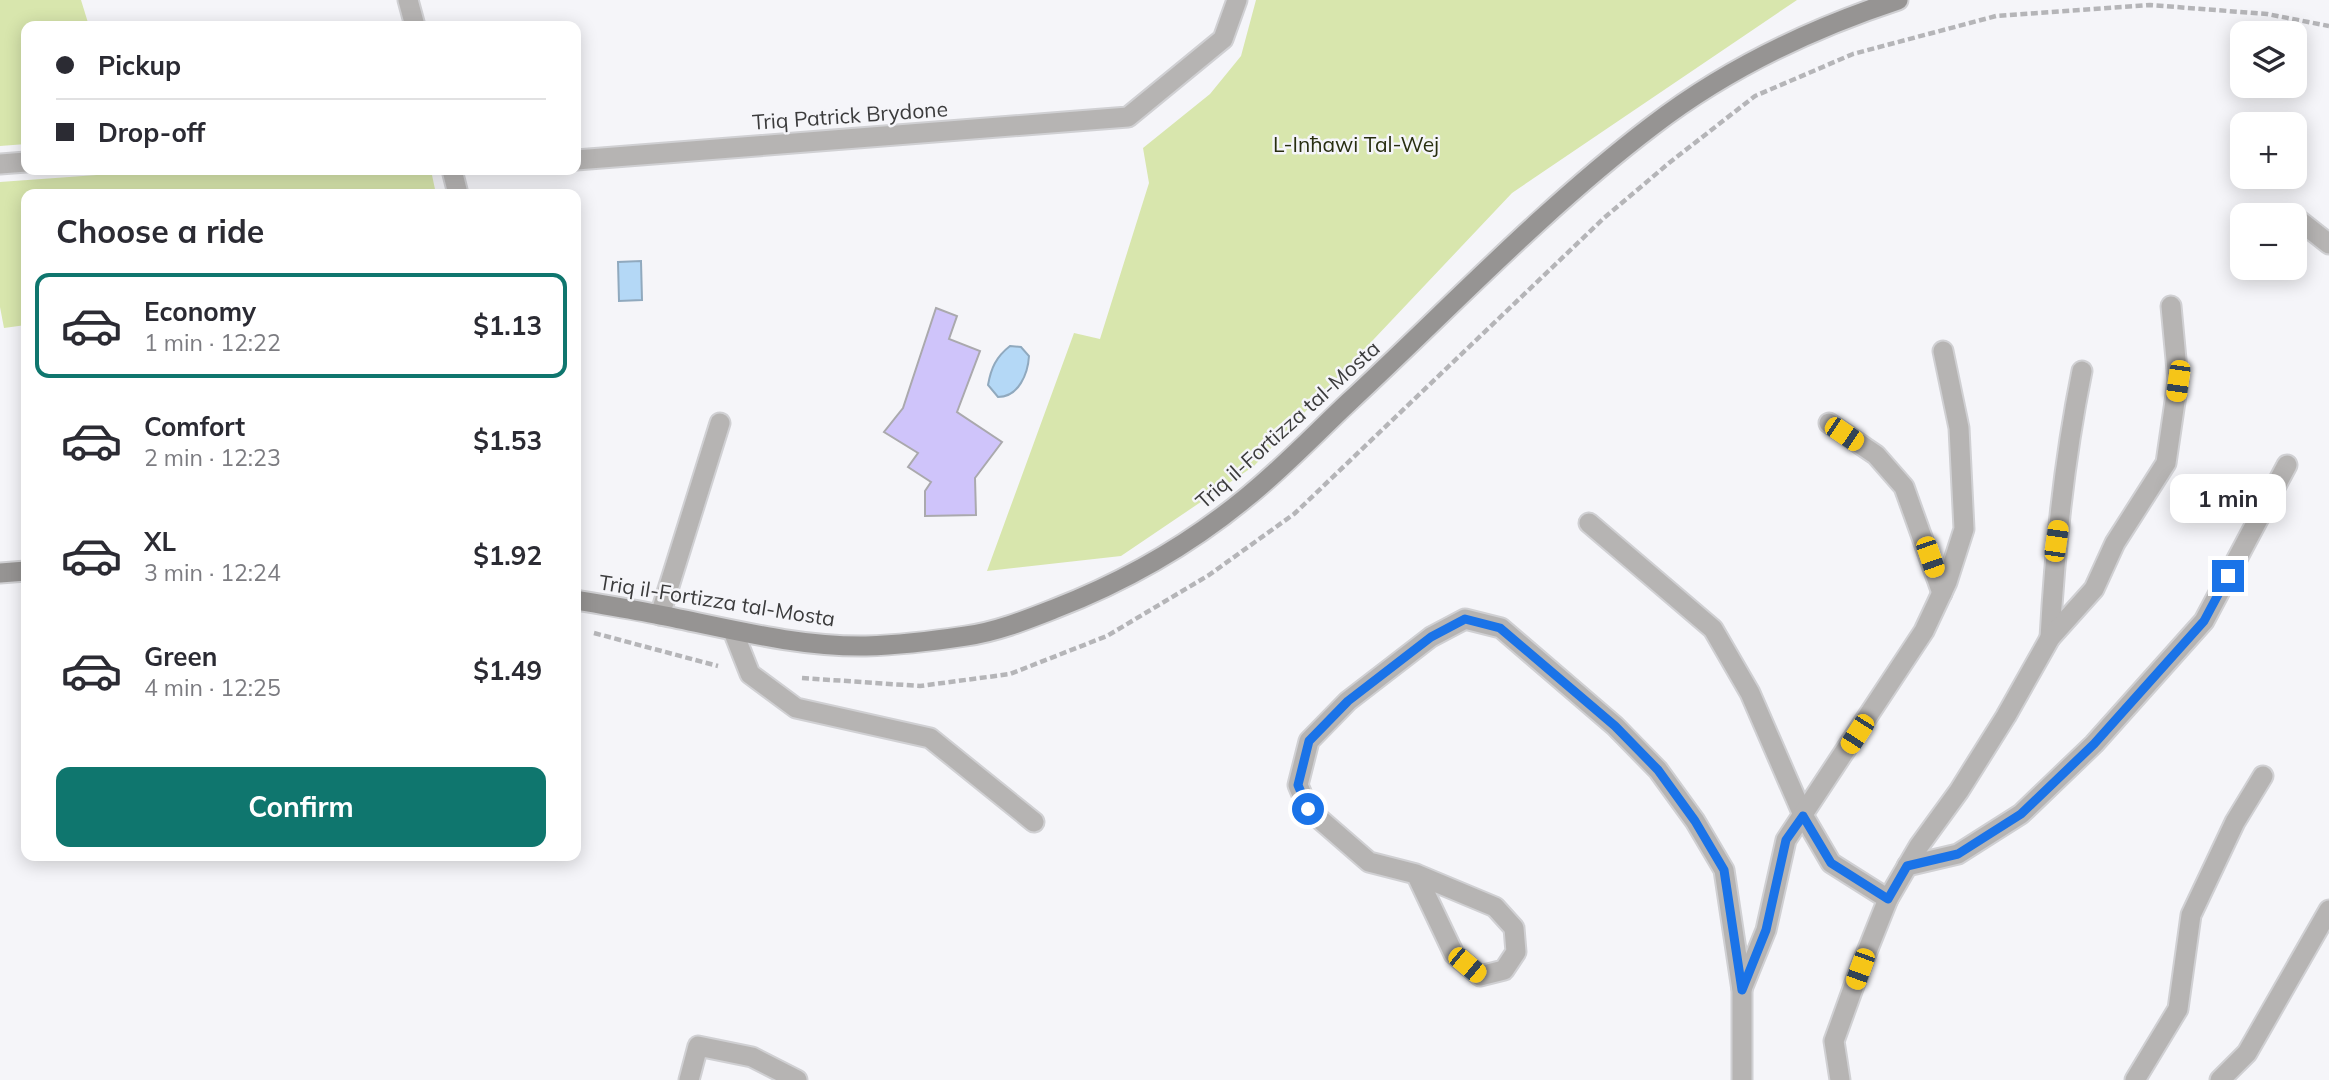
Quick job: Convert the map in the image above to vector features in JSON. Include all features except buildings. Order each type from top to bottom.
[{"type":"main road","name":"Triq il-Fortizza tal-Mosta","points":[[581,601],[733,631],[814,643],[864,646],[969,636],[1029,619],[1126,578],[1189,541],[1248,497],[1504,254],[1652,125],[1713,84],[1778,47],[1846,17],[1898,0]]},
{"type":"main road","points":[[0,573],[21,571]]},
{"type":"street","points":[[408,0],[414,21]]},
{"type":"street","name":"Triq Patrick Brydone","points":[[581,160],[1128,117],[1223,39],[1237,0]]},
{"type":"street","points":[[0,164],[21,162]]},
{"type":"street","points":[[2307,227],[2329,244]]},
{"type":"street","points":[[1840,1080],[1834,1041],[1888,899],[1993,737],[2050,638],[2094,589],[2115,543],[2166,463],[2178,381],[2171,306]]},
{"type":"street","points":[[1742,990],[1766,930],[1786,840],[1924,631],[1942,593],[1964,529],[1959,428],[1943,351]]},
{"type":"street","points":[[2050,638],[2056,541],[2070,432],[2082,371]]},
{"type":"street","points":[[660,615],[720,422]]},
{"type":"street","points":[[1829,423],[1876,454],[1904,487],[1942,593]]},
{"type":"street","points":[[1907,866],[1958,854],[2021,814],[2094,744],[2204,621],[2287,465]]},
{"type":"street","points":[[1589,523],[1713,629],[1750,692],[1803,816],[1831,863],[1888,899]]},
{"type":"street","points":[[1416,874],[1454,954],[1480,976],[1504,970],[1516,952],[1514,928],[1495,906],[1416,874],[1369,862],[1308,809],[1298,785],[1309,741],[1348,701],[1431,637],[1465,619],[1500,628],[1615,726],[1658,770],[1695,821],[1724,870],[1742,990],[1742,1080]]},
{"type":"street","points":[[733,631],[750,674],[796,708],[930,737],[1034,822]]},
{"type":"street","points":[[2135,1080],[2178,1009],[2191,915],[2235,822],[2263,776]]},
{"type":"street","points":[[2220,1080],[2247,1053],[2329,910]]},
{"type":"street","points":[[689,1080],[698,1046],[752,1057],[797,1080]]},
{"type":"path","points":[[586,630],[616,641],[750,674],[920,686],[1010,674],[1107,636],[1209,575],[1294,514],[1604,218],[1755,96],[1853,54],[1996,16],[2150,5],[2267,13],[2329,26]]},
{"type":"green space","points":[[0,0],[81,0],[87,21],[21,21],[21,144],[0,146]]},
{"type":"green space","name":"L-Inħawi Tal-Wej","points":[[1256,0],[1797,0],[1512,193],[1254,466],[1121,556],[987,571],[1074,333],[1100,339],[1149,183],[1143,148],[1210,94],[1241,56]]},
{"type":"green space","points":[[97,175],[432,175],[435,189],[21,189],[21,326],[4,328],[0,307],[0,182]]},
{"type":"water","points":[[641,261],[642,300],[619,301],[618,262]]},
{"type":"water","points":[[1010,346],[1021,347],[1029,356],[1027,370],[1017,389],[998,397],[988,385],[989,379],[998,359]]},
{"type":"route","points":[[1308,809],[1298,785],[1309,741],[1348,701],[1431,637],[1465,619],[1500,628],[1615,726],[1658,770],[1695,821],[1724,870],[1742,990],[1766,930],[1786,840],[1803,816],[1831,863],[1888,899],[1907,866],[1958,854],[2021,814],[2094,744],[2204,621],[2228,576]]}]
